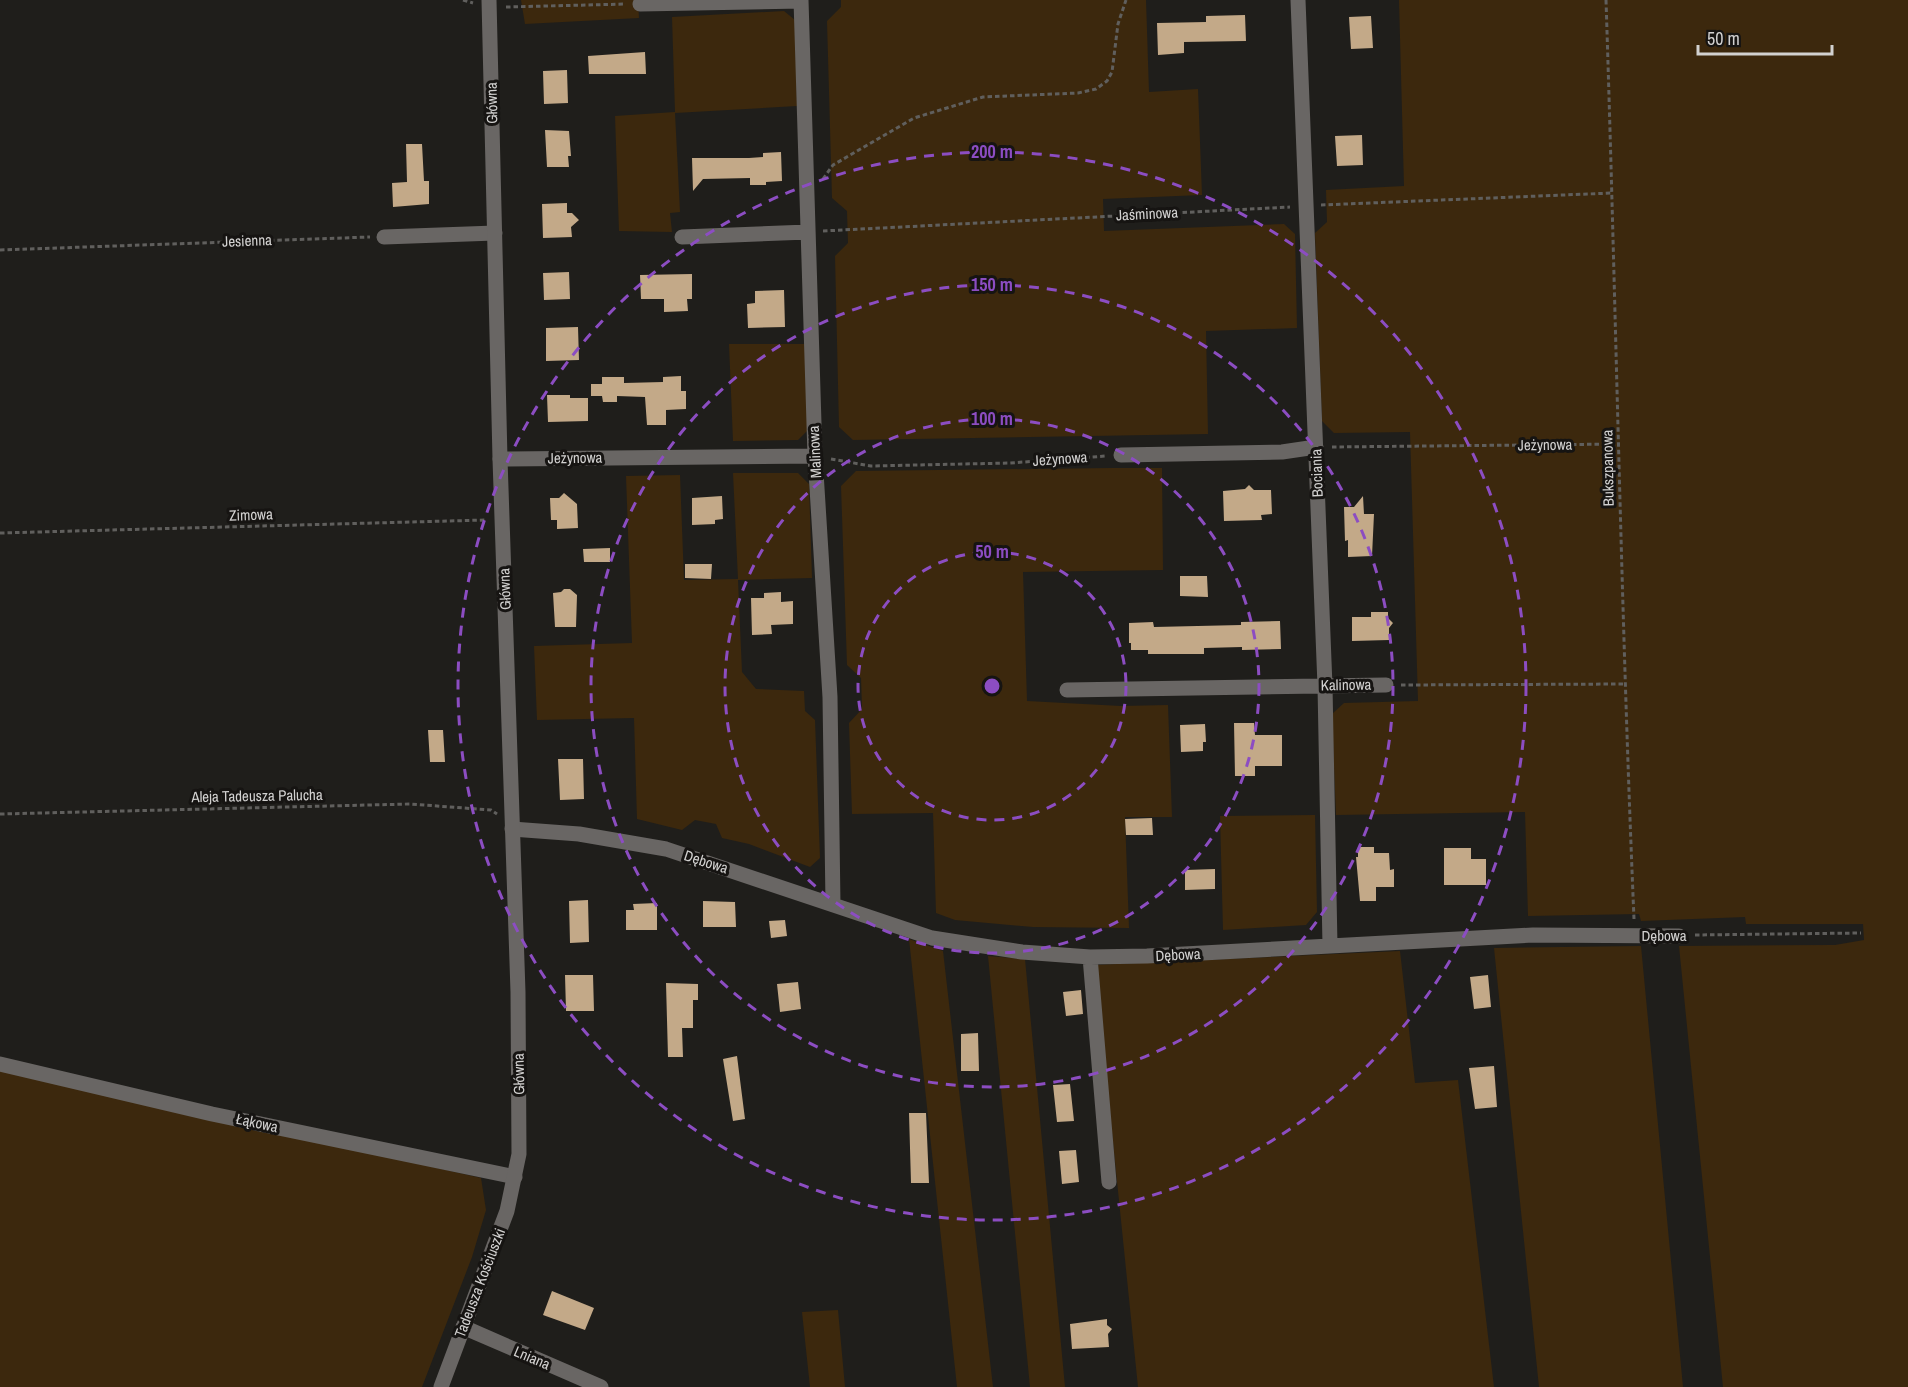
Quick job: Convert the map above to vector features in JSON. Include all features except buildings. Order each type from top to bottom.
[{"type":"street","name":"Malinowa","points":[[801,0],[815,456],[830,697],[833,904]]},
{"type":"street","points":[[640,4],[801,0]]},
{"type":"street","name":"Bociania","points":[[1298,0],[1325,686],[1330,946]]},
{"type":"street","name":"Główna","points":[[489,4],[519,1078],[519,1154],[515,1177]]},
{"type":"street","points":[[682,237],[808,232]]},
{"type":"street","points":[[384,237],[495,233]]},
{"type":"street","points":[[1121,455],[1282,452],[1316,447]]},
{"type":"street","name":"Jeżynowa","points":[[500,459],[815,456]]},
{"type":"street","name":"Kalinowa","points":[[1067,690],[1386,685]]},
{"type":"street","name":"Dębowa","points":[[512,825],[666,849],[932,939],[1022,952],[1090,957],[1147,956],[1533,935],[1679,936]]},
{"type":"street","points":[[1090,957],[1109,1182]]},
{"type":"street","name":"Łąkowa","points":[[0,1064],[212,1114],[515,1177]]},
{"type":"street","name":"Tadeusza Kościuszki","points":[[441,1387],[507,1211],[515,1177]]},
{"type":"street","name":"Lniana","points":[[463,1327],[601,1387]]},
{"type":"path","points":[[807,200],[833,165],[914,118],[983,97],[1077,93],[1096,89],[1107,81],[1112,72],[1118,24],[1126,0]]},
{"type":"path","name":"Bukszpanowa","points":[[1606,0],[1620,444],[1624,684],[1634,936]]},
{"type":"path","points":[[489,4],[640,4]]},
{"type":"path","name":"Jaśminowa","points":[[808,232],[1306,206],[1612,193]]},
{"type":"path","name":"Jesienna","points":[[0,250],[384,237]]},
{"type":"path","name":"Jeżynowa","points":[[1316,447],[1620,444]]},
{"type":"path","name":"Jeżynowa","points":[[815,456],[871,466],[1010,463],[1121,455]]},
{"type":"path","name":"Zimowa","points":[[0,533],[503,520]]},
{"type":"path","name":"Kalinowa","points":[[1386,685],[1624,684]]},
{"type":"path","name":"Aleja Tadeusza Palucha","points":[[0,814],[410,804],[491,810],[512,825]]},
{"type":"path","name":"Dębowa","points":[[1679,936],[1862,933]]},
{"type":"shaded area","points":[[521,0],[638,0],[639,18],[525,24]]},
{"type":"shaded area","points":[[841,0],[1146,0],[1149,92],[1198,89],[1202,195],[1103,199],[1104,231],[1284,224],[1295,234],[1297,328],[1206,331],[1208,434],[853,440],[839,427],[835,256],[848,243],[847,211],[832,198],[827,21],[841,7]]},
{"type":"shaded area","points":[[1399,0],[1908,0],[1908,1387],[1723,1387],[1679,946],[1835,945],[1864,940],[1863,924],[1746,924],[1745,917],[1641,921],[1639,914],[1528,916],[1525,812],[1336,815],[1332,714],[1344,703],[1418,701],[1410,432],[1334,433],[1322,421],[1315,233],[1327,222],[1326,190],[1404,186]]},
{"type":"shaded area","points":[[784,11],[795,20],[797,106],[675,113],[680,212],[670,213],[672,232],[619,231],[615,116],[675,112],[672,17]]},
{"type":"shaded area","points":[[729,344],[805,344],[808,430],[798,440],[733,441]]},
{"type":"shaded area","points":[[1162,468],[1163,570],[1023,572],[1027,701],[1121,706],[1168,705],[1172,817],[1125,817],[1129,928],[1033,927],[955,920],[936,913],[933,813],[852,814],[849,723],[862,709],[861,678],[847,665],[841,486],[856,471]]},
{"type":"shaded area","points":[[733,473],[798,473],[809,484],[812,578],[738,580],[742,672],[756,689],[804,691],[805,711],[815,720],[820,858],[810,867],[749,844],[722,838],[716,824],[695,820],[682,830],[637,819],[634,718],[537,720],[534,646],[632,643],[626,476],[680,475],[684,580],[738,579]]},
{"type":"shaded area","points":[[1315,815],[1317,912],[1306,925],[1223,930],[1220,816]]},
{"type":"shaded area","points":[[909,939],[943,951],[993,1387],[957,1387]]},
{"type":"shaded area","points":[[1641,946],[1683,1387],[1539,1387],[1494,948]]},
{"type":"shaded area","points":[[1400,951],[1415,1083],[1458,1080],[1494,1387],[1138,1387],[1095,965]]},
{"type":"shaded area","points":[[988,956],[1025,959],[1065,1387],[1030,1387]]},
{"type":"shaded area","points":[[0,1068],[481,1178],[486,1210],[472,1257],[422,1387],[0,1387]]},
{"type":"shaded area","points":[[838,1310],[845,1387],[810,1387],[802,1312]]}]
